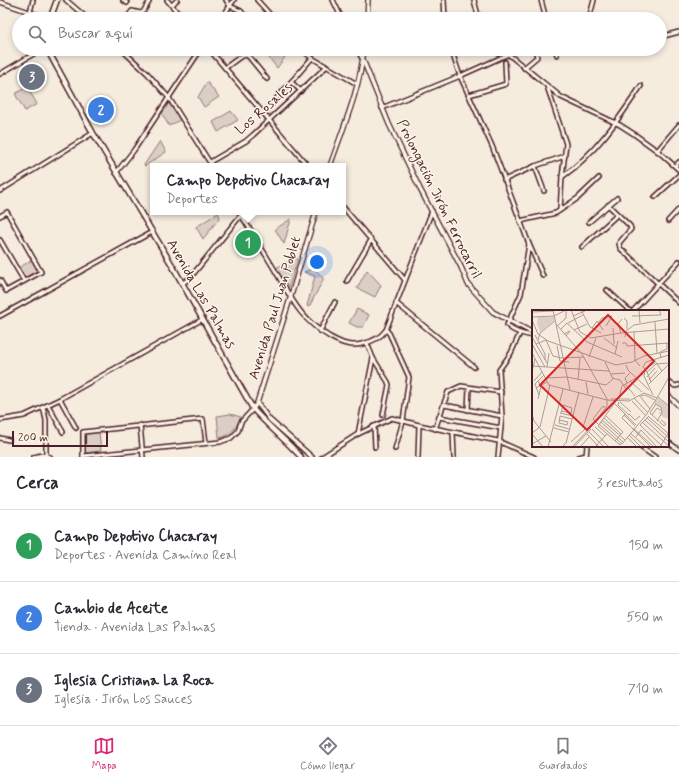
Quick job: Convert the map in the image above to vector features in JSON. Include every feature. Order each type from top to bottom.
[{"type":"main road","points":[[53,12],[57,0]]},
{"type":"main road","name":"Avenida Las Palmas","points":[[51,56],[93,133],[183,284],[253,409],[267,425],[301,457]]},
{"type":"street","points":[[0,1],[30,12],[33,0]]},
{"type":"street","points":[[66,0],[80,12]]},
{"type":"street","points":[[123,0],[127,3]]},
{"type":"street","points":[[167,0],[178,12]]},
{"type":"street","points":[[172,5],[177,0]]},
{"type":"street","points":[[226,0],[230,6],[241,12]]},
{"type":"street","points":[[226,12],[234,0]]},
{"type":"street","points":[[257,0],[268,12]]},
{"type":"street","points":[[333,0],[339,12]]},
{"type":"street","points":[[367,12],[368,0]]},
{"type":"street","points":[[444,0],[445,12]]},
{"type":"street","points":[[474,0],[477,12]]},
{"type":"street","points":[[541,0],[544,12]]},
{"type":"street","points":[[591,12],[594,0]]},
{"type":"street","points":[[142,12],[149,2]]},
{"type":"street","points":[[667,35],[679,32]]},
{"type":"street","points":[[0,74],[30,56]]},
{"type":"street","points":[[129,56],[148,74],[169,98],[210,162]]},
{"type":"street","points":[[116,173],[134,150],[196,56]]},
{"type":"street","points":[[215,56],[305,163]]},
{"type":"street","points":[[225,68],[243,56]]},
{"type":"street","points":[[248,56],[267,79]]},
{"type":"street","points":[[310,56],[357,84]]},
{"type":"street","name":"Prolongación Jirón Ferrocarril","points":[[361,56],[382,108],[472,290],[493,312],[532,333]]},
{"type":"street","points":[[331,163],[351,105],[363,56]]},
{"type":"street","points":[[453,56],[460,76],[492,146],[529,244],[543,276]]},
{"type":"street","points":[[382,108],[505,56]]},
{"type":"street","points":[[511,56],[561,97],[634,134],[679,170]]},
{"type":"street","points":[[524,68],[537,56]]},
{"type":"street","points":[[263,114],[312,58]]},
{"type":"street","points":[[469,95],[506,84],[505,62]]},
{"type":"street","name":"Los Rosales","points":[[210,162],[246,141],[327,66]]},
{"type":"street","points":[[360,72],[362,71],[368,73]]},
{"type":"street","points":[[291,82],[301,91]]},
{"type":"street","points":[[547,86],[566,144],[560,210]]},
{"type":"street","points":[[562,177],[574,167],[616,124],[641,86]]},
{"type":"street","points":[[657,151],[679,125]]},
{"type":"street","points":[[0,191],[93,133]]},
{"type":"street","points":[[504,180],[535,166],[565,156]]},
{"type":"street","points":[[675,166],[679,162]]},
{"type":"street","points":[[535,166],[544,191]]},
{"type":"street","points":[[655,197],[679,175]]},
{"type":"street","points":[[520,221],[551,214],[560,210],[578,198],[599,178]]},
{"type":"street","points":[[589,222],[617,198]]},
{"type":"street","points":[[608,205],[630,226],[631,229],[619,243],[620,248],[679,303]]},
{"type":"street","points":[[668,221],[679,210]]},
{"type":"street","points":[[346,211],[405,280]]},
{"type":"street","points":[[241,215],[290,299],[305,319],[337,341],[354,346],[367,343],[382,336],[386,330],[432,211]]},
{"type":"street","points":[[0,216],[7,212],[40,272],[6,291],[0,280]]},
{"type":"street","points":[[183,284],[190,278],[238,215]]},
{"type":"street","name":"Avenida Paul Juan Poblet","points":[[253,409],[257,403],[315,215]]},
{"type":"street","points":[[582,247],[618,215]]},
{"type":"street","points":[[0,316],[152,232]]},
{"type":"street","points":[[0,240],[24,281]]},
{"type":"street","points":[[347,281],[371,240]]},
{"type":"street","points":[[529,244],[521,294],[507,323],[508,327],[520,333],[532,334]]},
{"type":"street","points":[[632,310],[679,261]]},
{"type":"street","points":[[607,290],[630,310]]},
{"type":"street","points":[[320,330],[335,302]]},
{"type":"street","points":[[396,303],[474,368]]},
{"type":"street","points":[[0,420],[24,416],[48,405],[203,319]]},
{"type":"street","points":[[386,330],[409,377],[403,421],[395,449]]},
{"type":"street","points":[[498,457],[498,441],[502,416],[499,370],[511,353],[520,333]]},
{"type":"street","points":[[367,343],[373,358],[389,386],[383,416]]},
{"type":"street","points":[[358,434],[373,358]]},
{"type":"street","points":[[669,383],[675,386],[679,385]]},
{"type":"street","points":[[435,428],[448,392],[461,386],[501,392]]},
{"type":"street","points":[[468,410],[469,388]]},
{"type":"street","points":[[669,397],[679,406]]},
{"type":"street","points":[[60,399],[76,428]]},
{"type":"street","points":[[257,403],[270,420],[312,457]]},
{"type":"street","points":[[48,405],[63,432]]},
{"type":"street","points":[[444,405],[502,416]]},
{"type":"street","points":[[43,407],[46,420],[46,455]]},
{"type":"street","points":[[206,443],[203,418],[83,432],[83,457],[220,442],[232,438],[238,431],[241,422],[253,409]]},
{"type":"street","points":[[439,417],[501,428]]},
{"type":"street","points":[[322,457],[358,434],[392,418],[498,441],[534,457]]},
{"type":"street","points":[[418,457],[419,425]]},
{"type":"street","points":[[140,426],[144,457]]},
{"type":"street","points":[[374,426],[375,447]]},
{"type":"street","points":[[454,432],[454,457]]},
{"type":"street","points":[[0,438],[9,440]]},
{"type":"street","points":[[669,443],[678,449],[679,445]]},
{"type":"street","points":[[295,450],[298,445]]},
{"type":"street","points":[[640,447],[655,457]]},
{"type":"street","points":[[34,457],[38,455],[46,455],[50,457]]},
{"type":"street","points":[[579,457],[586,456]]},
{"type":"shaded area","points":[[268,56],[285,57],[277,68]]},
{"type":"shaded area","points":[[207,82],[219,97],[204,107],[198,97]]},
{"type":"shaded area","points":[[27,87],[37,104],[25,111],[15,94]]},
{"type":"shaded area","points":[[169,103],[180,120],[169,126],[162,114]]},
{"type":"shaded area","points":[[231,111],[238,120],[218,132],[213,122]]},
{"type":"shaded area","points":[[160,141],[166,152],[145,166],[144,165]]},
{"type":"shaded area","points":[[215,215],[219,215],[220,217],[203,239],[196,227]]},
{"type":"shaded area","points":[[291,219],[284,244],[275,229]]},
{"type":"shaded area","points":[[247,232],[258,250],[250,254],[239,237]]},
{"type":"shaded area","points":[[295,258],[298,259],[289,287],[287,287],[276,268]]},
{"type":"shaded area","points":[[32,260],[38,270],[24,278],[18,268]]},
{"type":"shaded area","points":[[314,268],[323,280],[309,307],[307,306],[315,276],[304,272]]},
{"type":"shaded area","points":[[367,270],[381,285],[375,297],[357,288]]},
{"type":"shaded area","points":[[357,309],[369,315],[363,327],[357,327],[349,323]]},
{"type":"shaded area","points":[[230,414],[241,417],[235,428],[230,433],[219,438],[217,416]]},
{"type":"shaded area","points":[[99,432],[101,451],[84,453],[85,434]]},
{"type":"place","name":"Iglesia Cristiana La Roca","points":[[32,77]]},
{"type":"place","name":"Cambio de Aceite","points":[[101,110]]},
{"type":"place","name":"Campo Depotivo Chacaray","points":[[248,243]]}]
